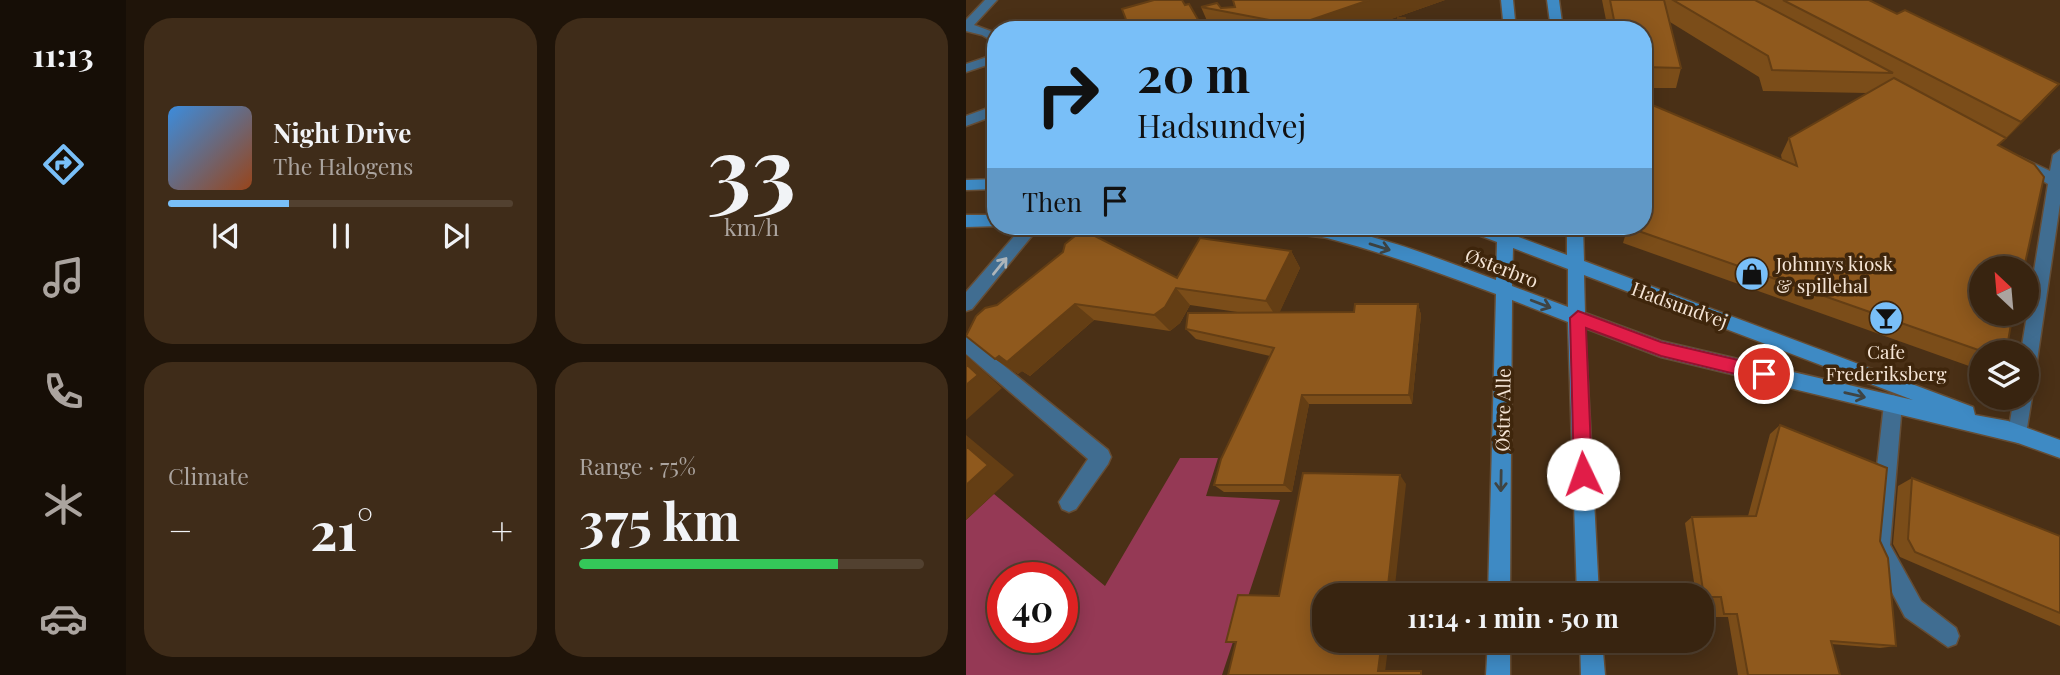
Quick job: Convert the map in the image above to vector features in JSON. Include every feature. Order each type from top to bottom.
[{"type":"street","points":[[987,33],[966,27],[991,0]]},
{"type":"street","points":[[1507,0],[1509,21]]},
{"type":"street","points":[[1553,0],[1556,21]]},
{"type":"street","points":[[966,68],[987,61]]},
{"type":"street","points":[[966,121],[987,113]]},
{"type":"street","points":[[2002,152],[2054,180]]},
{"type":"street","points":[[2031,340],[2060,155]]},
{"type":"street","points":[[966,185],[987,184]]},
{"type":"street","points":[[966,221],[987,221]]},
{"type":"street","points":[[966,304],[1024,235]]},
{"type":"street","name":"Østerbro","points":[[1330,235],[1378,246],[1578,318]]},
{"type":"street","name":"Østre Alle","points":[[1499,583],[1505,235]]},
{"type":"street","name":"Østerbro","points":[[1512,235],[1577,265]]},
{"type":"street","points":[[1575,235],[1578,403],[1587,583]]},
{"type":"street","name":"Hadsundvej","points":[[1577,265],[1793,343],[2060,449]]},
{"type":"street","name":"Hadsundvej","points":[[1578,318],[1661,349],[2018,434]]},
{"type":"street","points":[[966,343],[1101,457],[1069,502]]},
{"type":"street","points":[[1893,404],[1879,547],[1913,609],[1948,636]]},
{"type":"street","points":[[2018,434],[2021,410]]},
{"type":"street","points":[[1498,675],[1499,653]]},
{"type":"street","points":[[1592,653],[1593,675]]},
{"type":"shaded area","points":[[1180,458],[1218,458],[1206,496],[1280,500],[1222,675],[966,675],[966,520],[994,494],[1076,562],[987,562],[987,653],[1078,653],[1078,564],[1105,586]]},
{"type":"building","points":[[1154,0],[1182,0],[1185,5],[1189,4],[1199,21],[1127,21],[1122,9]]},
{"type":"building","points":[[1233,0],[1369,0],[1308,21],[1275,21],[1201,7],[1217,3],[1221,8],[1235,7]]},
{"type":"building","points":[[1610,0],[1664,0],[1681,68],[1652,67],[1652,21],[1614,21]]},
{"type":"building","points":[[1673,0],[1755,0],[1893,73],[1772,70],[1768,56]]},
{"type":"building","points":[[1783,0],[1869,0],[1897,14],[1905,10],[2059,84],[2021,122]]},
{"type":"building","points":[[1894,78],[2006,138],[1998,145],[2034,164],[2044,177],[2027,256],[1969,256],[1969,326],[2011,326],[2008,340],[1969,340],[1969,347],[1650,235],[1652,235],[1652,105],[1797,166],[1789,138]]},
{"type":"building","points":[[1093,235],[1177,278],[1200,238],[1291,251],[1266,301],[1176,288],[1165,307],[1154,315],[1075,304],[1007,362],[999,356],[995,359],[966,336],[976,316],[985,308],[997,305],[1063,252],[1065,244],[1075,236]]},
{"type":"building","points":[[1355,304],[1418,304],[1409,395],[1302,395],[1284,485],[1214,485],[1221,459],[1274,348],[1186,329],[1188,313],[1354,312]]},
{"type":"building","points":[[966,364],[978,375],[966,385]]},
{"type":"building","points":[[1780,425],[1887,468],[1880,541],[1888,558],[1896,646],[1831,641],[1840,675],[1748,675],[1737,614],[1724,614],[1721,597],[1714,597],[1714,583],[1702,583],[1692,517],[1756,516]]},
{"type":"building","points":[[966,446],[988,465],[966,485]]},
{"type":"building","points":[[1303,473],[1400,475],[1388,583],[1312,583],[1312,653],[1380,653],[1378,671],[1421,671],[1421,675],[1228,675],[1236,642],[1226,642],[1238,595],[1279,596]]},
{"type":"building","points":[[1912,478],[2060,536],[2060,613],[1915,552],[1908,539]]},
{"type":"place","name":"Johnnys kiosk & spillehal","points":[[1752,274]]},
{"type":"place","name":"Cafe Frederiksberg","points":[[1886,318]]},
{"type":"route","points":[[1583,474],[1578,403],[1578,318],[1661,349],[1764,374]]}]
